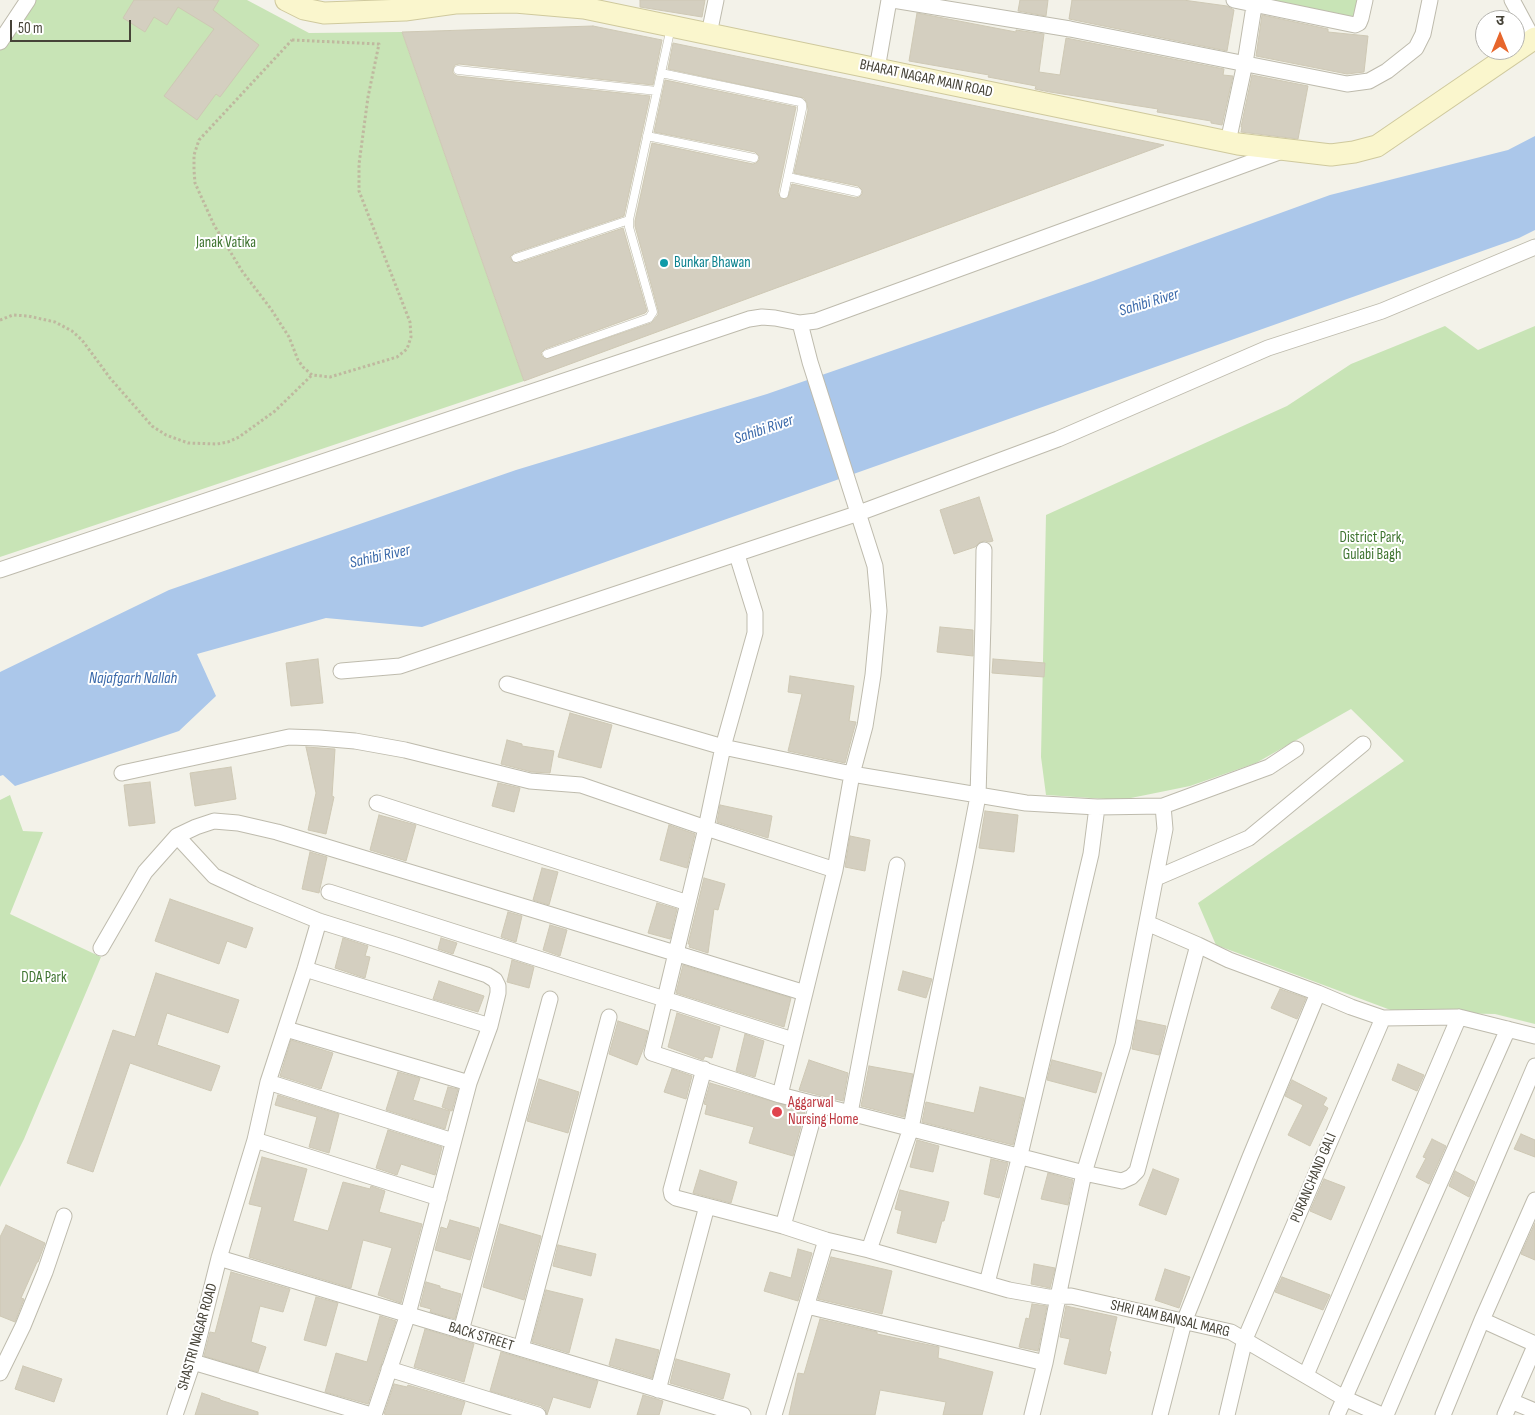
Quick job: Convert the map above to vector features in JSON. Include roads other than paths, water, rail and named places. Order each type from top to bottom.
[{"type":"street","points":[[0,42],[28,0]]},
{"type":"street","name":"BHARAT NAGAR MAIN ROAD","points":[[286,0],[304,9],[515,2],[584,8],[1228,142],[1331,155],[1377,146],[1534,38]]},
{"type":"street","points":[[710,34],[716,0]]},
{"type":"street","points":[[877,69],[889,0]]},
{"type":"street","points":[[893,0],[1070,29],[1347,84],[1369,81],[1387,71],[1416,48],[1423,34],[1430,0]]},
{"type":"street","points":[[1234,0],[1254,2],[1355,25],[1362,18],[1365,0]]},
{"type":"street","points":[[1512,0],[1534,38]]},
{"type":"street","points":[[1228,142],[1245,63],[1254,2]]},
{"type":"street","points":[[0,570],[750,319],[762,317],[775,318],[800,323],[816,321],[1285,150]]},
{"type":"street","points":[[341,672],[400,666],[859,513],[1058,439],[1268,348],[1382,311],[1535,247]]},
{"type":"street","points":[[780,1094],[835,870],[852,774],[865,726],[873,675],[879,611],[875,566],[810,362],[800,323]]},
{"type":"street","points":[[869,1250],[911,1128],[978,796],[984,550]]},
{"type":"street","points":[[737,554],[755,613],[755,633],[723,747],[706,828],[652,1053],[780,1094],[1084,1173],[1122,1181],[1131,1178],[1137,1171],[1198,945]]},
{"type":"street","points":[[508,684],[723,747],[852,774],[1026,803],[1097,807],[1163,806],[1269,767],[1296,749]]},
{"type":"street","points":[[122,773],[290,737],[355,742],[405,750],[530,781],[581,785],[835,870]]},
{"type":"street","points":[[1156,878],[1249,838],[1363,744]]},
{"type":"street","points":[[377,803],[688,903]]},
{"type":"street","points":[[1032,1415],[1045,1363],[1084,1173],[1123,1045],[1165,829],[1163,806]]},
{"type":"street","points":[[987,1283],[1091,854],[1097,807]]},
{"type":"street","points":[[101,948],[145,872],[178,836],[196,826],[214,821],[238,823],[286,835],[805,994]]},
{"type":"street","points":[[178,836],[214,876],[252,894],[318,921],[487,975],[495,980],[498,986],[490,1026],[469,1083],[408,1314],[372,1415],[193,1362]]},
{"type":"street","points":[[850,1113],[897,865]]},
{"type":"street","points":[[329,892],[793,1040]]},
{"type":"street","name":"SHASTRI NAGAR ROAD","points":[[175,1415],[193,1362],[219,1258],[255,1140],[268,1082],[305,969],[318,921]]},
{"type":"street","points":[[1147,923],[1229,960],[1383,1018],[1459,1017],[1535,1036]]},
{"type":"street","points":[[305,969],[490,1026]]},
{"type":"street","points":[[1160,1415],[1184,1322],[1318,994]]},
{"type":"street","points":[[461,1331],[550,999]]},
{"type":"street","points":[[520,1348],[609,1017]]},
{"type":"street","points":[[1306,1376],[1459,1017]]},
{"type":"street","name":"PURANCHAND GALI","points":[[1227,1415],[1244,1339],[1383,1018]]},
{"type":"street","points":[[286,1029],[469,1083]]},
{"type":"street","points":[[1337,1415],[1508,1029]]},
{"type":"street","points":[[1386,1415],[1535,1066]]},
{"type":"street","name":"SHRI RAM BANSAL MARG","points":[[704,1069],[671,1190],[672,1195],[676,1198],[783,1226],[826,1240],[869,1250],[1009,1290],[1048,1297],[1071,1296],[1231,1332],[1344,1398],[1382,1415]]},
{"type":"street","points":[[268,1082],[453,1141]]},
{"type":"street","points":[[783,1226],[817,1104]]},
{"type":"street","points":[[255,1140],[439,1198]]},
{"type":"street","points":[[1443,1415],[1482,1320],[1535,1200]]},
{"type":"street","points":[[658,1390],[707,1206]]},
{"type":"street","points":[[0,1373],[23,1326],[45,1272],[64,1216]]},
{"type":"street","points":[[774,1415],[826,1240]]},
{"type":"street","name":"BACK STREET","points":[[219,1258],[743,1415]]},
{"type":"street","points":[[807,1306],[1045,1363]]},
{"type":"street","points":[[1482,1320],[1535,1345],[1505,1415]]},
{"type":"street","points":[[389,1369],[538,1415]]},
{"type":"street","points":[[1511,1401],[1535,1411]]},
{"type":"lane","points":[[547,354],[652,316],[653,307],[629,226],[629,220],[671,27]]},
{"type":"lane","points":[[458,70],[657,91]]},
{"type":"lane","points":[[661,73],[800,102],[802,109],[784,194]]},
{"type":"lane","points":[[647,136],[754,158]]},
{"type":"lane","points":[[788,177],[857,192]]},
{"type":"lane","points":[[516,258],[629,220]]},
{"type":"water","name":"Najafgarh Nallah","points":[[1535,136],[1535,230],[1519,238],[422,627],[326,618],[197,654],[216,696],[179,731],[15,786],[3,775],[0,776],[0,672],[169,590],[516,470],[767,394],[1093,281],[1330,195],[1508,150]]},
{"type":"place","name":"Bunkar Bhawan","points":[[664,263]]},
{"type":"place","name":"Aggarwal Nursing Home","points":[[777,1112]]},
{"type":"park label","name":"Janak Vatika","points":[[226,243]]},
{"type":"park label","name":"District Park, Gulabi Bagh","points":[[1372,546]]},
{"type":"park label","name":"DDA Park","points":[[44,978]]},
{"type":"water label","name":"Sahibi River","points":[[1149,303]]},
{"type":"water label","name":"Sahibi River","points":[[764,430]]},
{"type":"water label","name":"Sahibi River","points":[[380,557]]}]
